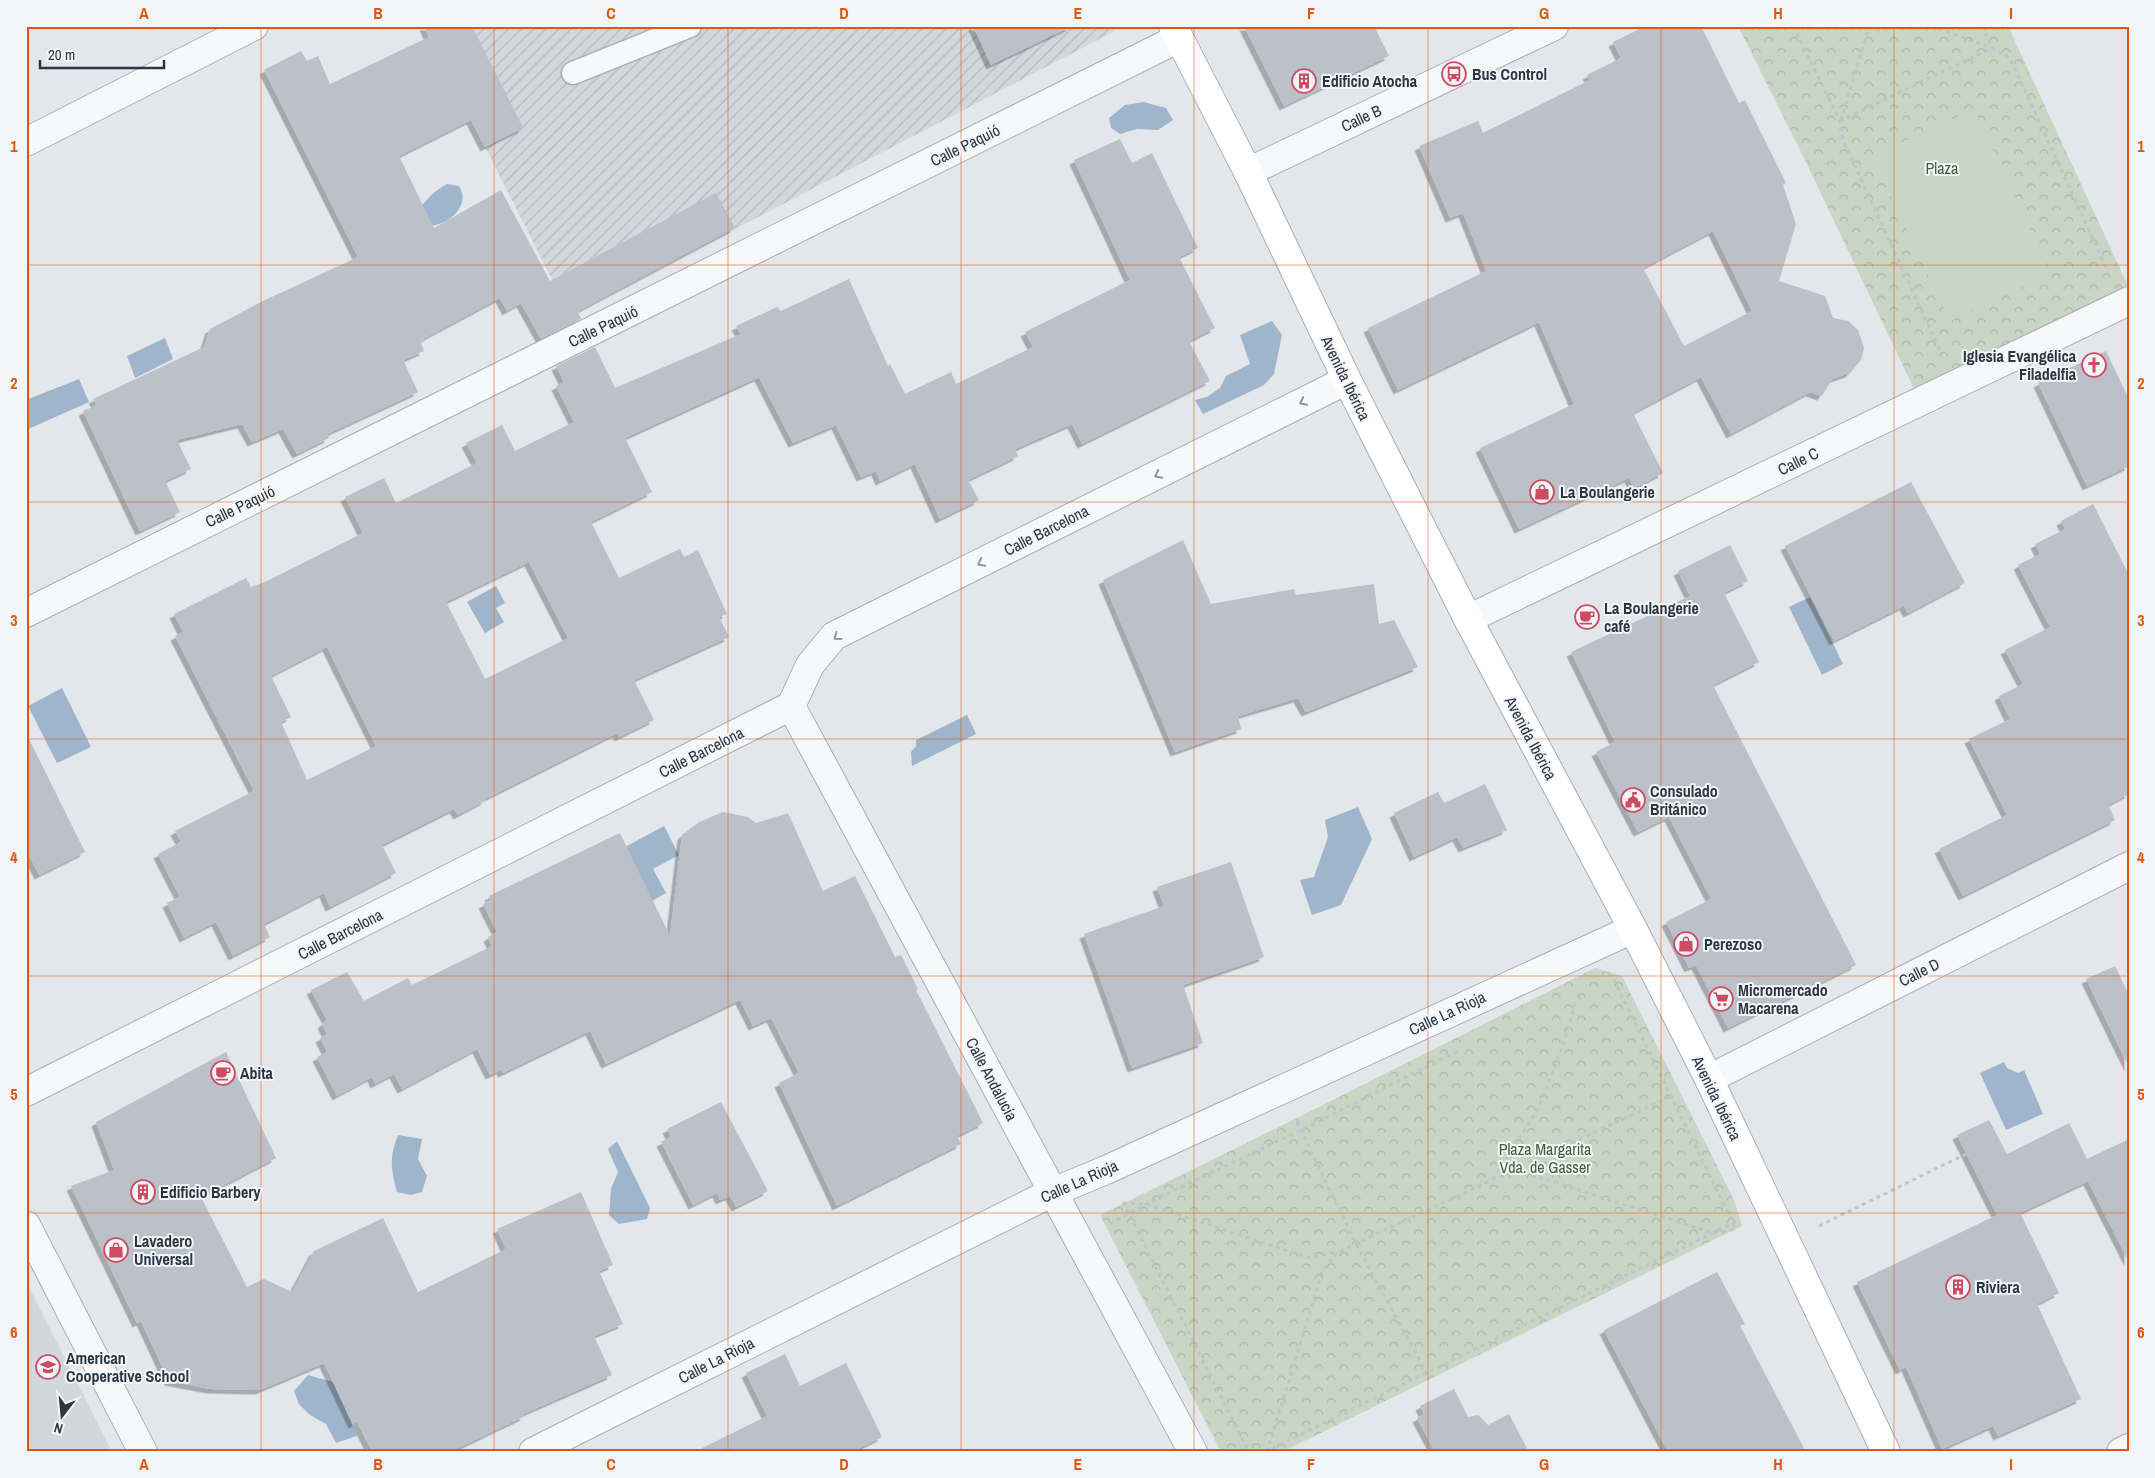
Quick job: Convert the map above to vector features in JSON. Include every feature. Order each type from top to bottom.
[{"type":"street","points":[[26,142],[254,26]]},
{"type":"street","name":"Calle B","points":[[1248,172],[1554,26]]},
{"type":"street","name":"Avenida Ibérica","points":[[1176,32],[1248,172],[1347,380],[1468,619],[1633,929],[1709,1079],[1886,1452]]},
{"type":"street","name":"Calle Paquió","points":[[26,613],[1176,32]]},
{"type":"street","name":"Calle C","points":[[1468,619],[2126,302]]},
{"type":"street","name":"Calle Barcelona","points":[[26,1092],[790,706],[810,665],[834,636],[1347,380]]},
{"type":"street","name":"Calle Andalucía","points":[[790,706],[1193,1452]]},
{"type":"street","name":"Calle D","points":[[1709,1079],[2129,866]]},
{"type":"street","name":"Calle La Rioja","points":[[533,1452],[1053,1192],[1106,1170],[1633,929]]},
{"type":"street","points":[[26,1226],[143,1452]]},
{"type":"street","points":[[2121,1452],[2129,1448]]},
{"type":"lane","points":[[573,73],[690,26]]},
{"type":"path","points":[[1793,26],[1840,121],[1843,140],[1950,374],[1957,384]]},
{"type":"path","points":[[1840,121],[1868,27],[1873,30],[1887,29],[1892,26]]},
{"type":"path","points":[[1932,26],[1992,48],[2010,58],[2113,284],[2126,302]]},
{"type":"path","points":[[1981,26],[1992,48]]},
{"type":"path","points":[[1840,121],[1992,48]]},
{"type":"path","points":[[1493,1179],[1538,1109],[1562,1048],[1575,1004],[1590,985],[1595,968],[1588,949]]},
{"type":"path","points":[[1516,1170],[1713,1232],[1736,1229],[1614,978],[1607,976]]},
{"type":"path","points":[[1079,1240],[1129,1215],[1146,1204],[1301,1130],[1459,1051]]},
{"type":"path","points":[[1124,1204],[1146,1204],[1310,1258],[1338,1252],[1356,1244],[1709,1079]]},
{"type":"path","points":[[1283,1088],[1356,1244],[1430,1379]]},
{"type":"path","points":[[1788,1245],[1830,1219],[1966,1154]]},
{"type":"path","points":[[1106,1170],[1249,1452]]},
{"type":"path","points":[[1267,1451],[1713,1232],[1733,1223],[1772,1211]]},
{"type":"path","points":[[1267,1451],[1322,1272],[1338,1252]]},
{"type":"shaded area","points":[[424,26],[1117,26],[1113,32],[570,315]]},
{"type":"shaded area","name":"American Cooperative School","points":[[26,1281],[112,1452],[26,1452]]},
{"type":"green space","name":"Plaza","points":[[1738,26],[2008,26],[2129,288],[1915,391],[1804,158]]},
{"type":"green space","points":[[1974,109],[2051,273],[1950,321],[1872,156]]},
{"type":"green space","name":"Plaza Margarita Vda. de Gasser","points":[[1595,968],[1622,976],[1734,1200],[1742,1226],[1282,1452],[1221,1452],[1100,1215]]},
{"type":"water","points":[[1144,102],[1166,108],[1173,120],[1158,130],[1137,129],[1120,134],[1111,128],[1109,118],[1125,105]]},
{"type":"water","points":[[447,184],[459,186],[462,194],[460,208],[449,219],[426,226],[417,213],[430,196]]},
{"type":"water","points":[[1272,321],[1282,335],[1274,374],[1264,385],[1203,414],[1195,400],[1207,397],[1220,388],[1226,376],[1250,364],[1240,335]]},
{"type":"water","points":[[165,338],[173,359],[135,378],[127,356]]},
{"type":"water","points":[[79,379],[89,402],[26,430],[26,400]]},
{"type":"water","points":[[496,586],[505,603],[496,608],[504,622],[485,633],[467,602]]},
{"type":"water","points":[[1810,597],[1843,664],[1822,675],[1789,607]]},
{"type":"water","points":[[62,688],[91,747],[57,763],[28,706]]},
{"type":"water","points":[[967,715],[976,734],[912,766],[911,752],[916,746],[916,740]]},
{"type":"water","points":[[1358,807],[1372,839],[1341,905],[1312,915],[1300,880],[1314,877],[1328,837],[1325,820]]},
{"type":"water","points":[[664,826],[679,855],[653,869],[666,893],[652,901],[623,848]]},
{"type":"water","points":[[2004,1062],[2007,1068],[2018,1073],[2024,1070],[2043,1114],[2006,1130],[1980,1073]]},
{"type":"water","points":[[398,1135],[422,1139],[418,1159],[427,1176],[422,1192],[411,1195],[397,1192],[393,1177],[392,1157]]},
{"type":"water","points":[[617,1141],[650,1208],[647,1219],[619,1224],[609,1215],[611,1189],[618,1172],[608,1149]]},
{"type":"water","points":[[308,1375],[333,1382],[357,1436],[336,1443],[326,1424],[310,1415],[299,1404],[294,1391]]},
{"type":"building","points":[[424,26],[472,26],[523,128],[485,147],[471,120],[399,156],[434,228],[501,190],[550,281],[716,193],[735,228],[578,311],[581,319],[541,339],[521,303],[507,311],[500,298],[423,339],[424,341],[421,343],[424,351],[403,360],[418,392],[327,434],[329,438],[297,454],[283,429],[252,442],[242,424],[177,440],[191,469],[165,481],[180,512],[140,531],[83,411],[97,405],[93,399],[204,347],[210,329],[263,301],[358,257],[264,70],[301,51],[307,61],[318,56],[330,84],[429,37]]},
{"type":"building","points":[[973,26],[1072,26],[991,65]]},
{"type":"building","name":"Edificio Atocha","points":[[1244,26],[1374,26],[1389,56],[1284,106]]},
{"type":"building","points":[[1646,26],[1701,26],[1739,103],[1745,100],[1786,183],[1783,185],[1796,224],[1779,281],[1825,296],[1833,318],[1848,321],[1858,330],[1864,348],[1861,360],[1850,373],[1832,379],[1822,396],[1810,392],[1731,434],[1701,377],[1633,413],[1663,473],[1634,488],[1629,478],[1519,529],[1480,448],[1574,404],[1539,322],[1398,390],[1368,328],[1486,271],[1463,213],[1450,218],[1419,146],[1478,121],[1483,133],[1590,80],[1587,75],[1621,58],[1613,42]],"holes":[[[1713,231],[1752,311],[1684,346],[1643,268]]]},
{"type":"building","points":[[1120,139],[1132,163],[1152,153],[1198,248],[1179,257],[1215,328],[1189,341],[1210,381],[1082,444],[1072,424],[1015,449],[1018,456],[968,480],[979,500],[940,519],[915,464],[880,481],[876,471],[861,477],[836,425],[793,443],[759,377],[625,438],[652,492],[591,522],[619,578],[680,549],[684,557],[698,550],[727,614],[719,617],[729,637],[634,680],[654,720],[619,737],[617,733],[485,799],[458,815],[454,809],[382,845],[396,873],[330,907],[324,893],[264,924],[270,937],[233,956],[216,922],[184,938],[167,903],[180,897],[158,854],[181,842],[175,831],[254,791],[175,636],[183,632],[174,614],[246,578],[251,587],[267,581],[363,533],[345,497],[384,478],[396,503],[477,463],[466,443],[502,425],[515,451],[574,422],[556,386],[564,382],[556,366],[595,347],[615,388],[741,334],[736,326],[777,307],[781,311],[849,279],[888,366],[890,364],[905,394],[951,372],[956,384],[1033,347],[1025,332],[1130,280],[1074,160]],"holes":[[[529,562],[568,638],[485,679],[446,602]],[[327,647],[376,746],[307,780],[281,722],[291,717],[271,676]]]},
{"type":"building","points":[[2106,351],[2129,399],[2129,466],[2087,486],[2038,383]]},
{"type":"building","points":[[1911,482],[1965,583],[1908,613],[1904,606],[1834,641],[1785,546]]},
{"type":"building","points":[[2093,504],[2129,575],[2129,794],[2108,805],[2115,820],[1963,896],[1939,849],[2007,815],[1969,739],[2010,719],[1999,696],[2023,684],[2005,650],[2050,627],[2018,565],[2040,554],[2035,544],[2065,529],[2061,521]]},
{"type":"building","points":[[1183,540],[1211,604],[1294,589],[1296,595],[1374,584],[1379,624],[1394,620],[1418,667],[1306,712],[1298,698],[1238,716],[1241,729],[1175,752],[1103,580]]},
{"type":"building","points":[[1730,545],[1748,581],[1724,593],[1759,662],[1713,685],[1856,965],[1728,1028],[1696,965],[1689,968],[1666,922],[1711,899],[1669,817],[1638,832],[1596,752],[1615,742],[1571,652],[1690,596],[1678,571]]},
{"type":"building","points":[[26,733],[85,852],[39,875],[26,849]]},
{"type":"building","points":[[1485,784],[1507,830],[1463,848],[1457,837],[1414,857],[1394,813],[1438,792],[1444,803]]},
{"type":"building","points":[[723,812],[748,817],[756,823],[788,813],[823,891],[855,876],[895,957],[901,955],[918,989],[916,990],[983,1123],[957,1136],[961,1144],[837,1206],[779,1083],[799,1073],[771,1018],[753,1026],[740,1000],[606,1064],[590,1031],[503,1073],[501,1070],[490,1075],[477,1049],[402,1089],[394,1074],[375,1084],[372,1077],[337,1096],[317,1057],[327,1052],[320,1038],[327,1034],[322,1024],[327,1020],[311,990],[347,972],[364,1001],[408,978],[412,985],[492,946],[488,937],[497,932],[483,904],[491,900],[489,896],[620,833],[670,936],[682,835],[699,822]]},
{"type":"building","points":[[1231,862],[1264,957],[1183,985],[1203,1043],[1132,1068],[1084,934],[1164,906],[1157,887]]},
{"type":"building","points":[[2115,966],[2129,995],[2129,1067],[2086,979]]},
{"type":"building","points":[[226,1052],[276,1158],[201,1197],[247,1287],[264,1279],[292,1292],[314,1251],[383,1218],[418,1292],[506,1249],[497,1229],[581,1192],[613,1265],[599,1271],[623,1324],[594,1336],[612,1375],[523,1414],[525,1416],[450,1452],[372,1452],[357,1422],[353,1424],[324,1363],[260,1390],[211,1389],[169,1381],[141,1321],[137,1323],[71,1186],[114,1170],[96,1122]]},
{"type":"building","points":[[721,1102],[768,1191],[736,1207],[730,1196],[720,1200],[717,1193],[693,1205],[661,1142],[671,1137],[667,1129]]},
{"type":"building","points":[[1989,1120],[2007,1154],[2069,1123],[2087,1159],[2129,1139],[2129,1262],[2088,1181],[2020,1213],[2059,1293],[2037,1304],[2081,1399],[1998,1436],[1993,1426],[1942,1449],[1906,1367],[1900,1370],[1857,1282],[1997,1215],[1957,1135]]},
{"type":"building","points":[[1717,1272],[1745,1324],[1740,1326],[1806,1452],[1668,1452],[1604,1330]]},
{"type":"building","points":[[785,1354],[800,1386],[846,1363],[882,1437],[852,1452],[694,1452],[767,1416],[746,1373]]},
{"type":"building","points":[[1454,1389],[1468,1417],[1478,1415],[1488,1425],[1509,1414],[1529,1452],[1435,1452],[1417,1418],[1424,1414],[1420,1406]]},
{"type":"place","name":"Bus Control","points":[[1454,74]]},
{"type":"place","name":"Edificio Atocha","points":[[1304,81]]},
{"type":"place","name":"Iglesia Evangélica Filadelfia","points":[[2094,365]]},
{"type":"place","name":"La Boulangerie","points":[[1542,492]]},
{"type":"place","name":"La Boulangerie café","points":[[1587,617]]},
{"type":"place","name":"Consulado Británico","points":[[1633,800]]},
{"type":"place","name":"Perezoso","points":[[1686,944]]},
{"type":"place","name":"Micromercado Macarena","points":[[1721,999]]},
{"type":"place","name":"Abita","points":[[223,1073]]},
{"type":"place","name":"Edificio Barbery","points":[[143,1192]]},
{"type":"place","name":"Lavadero Universal","points":[[116,1250]]},
{"type":"place","name":"Riviera","points":[[1958,1287]]},
{"type":"place","name":"American Cooperative School","points":[[48,1367]]}]
